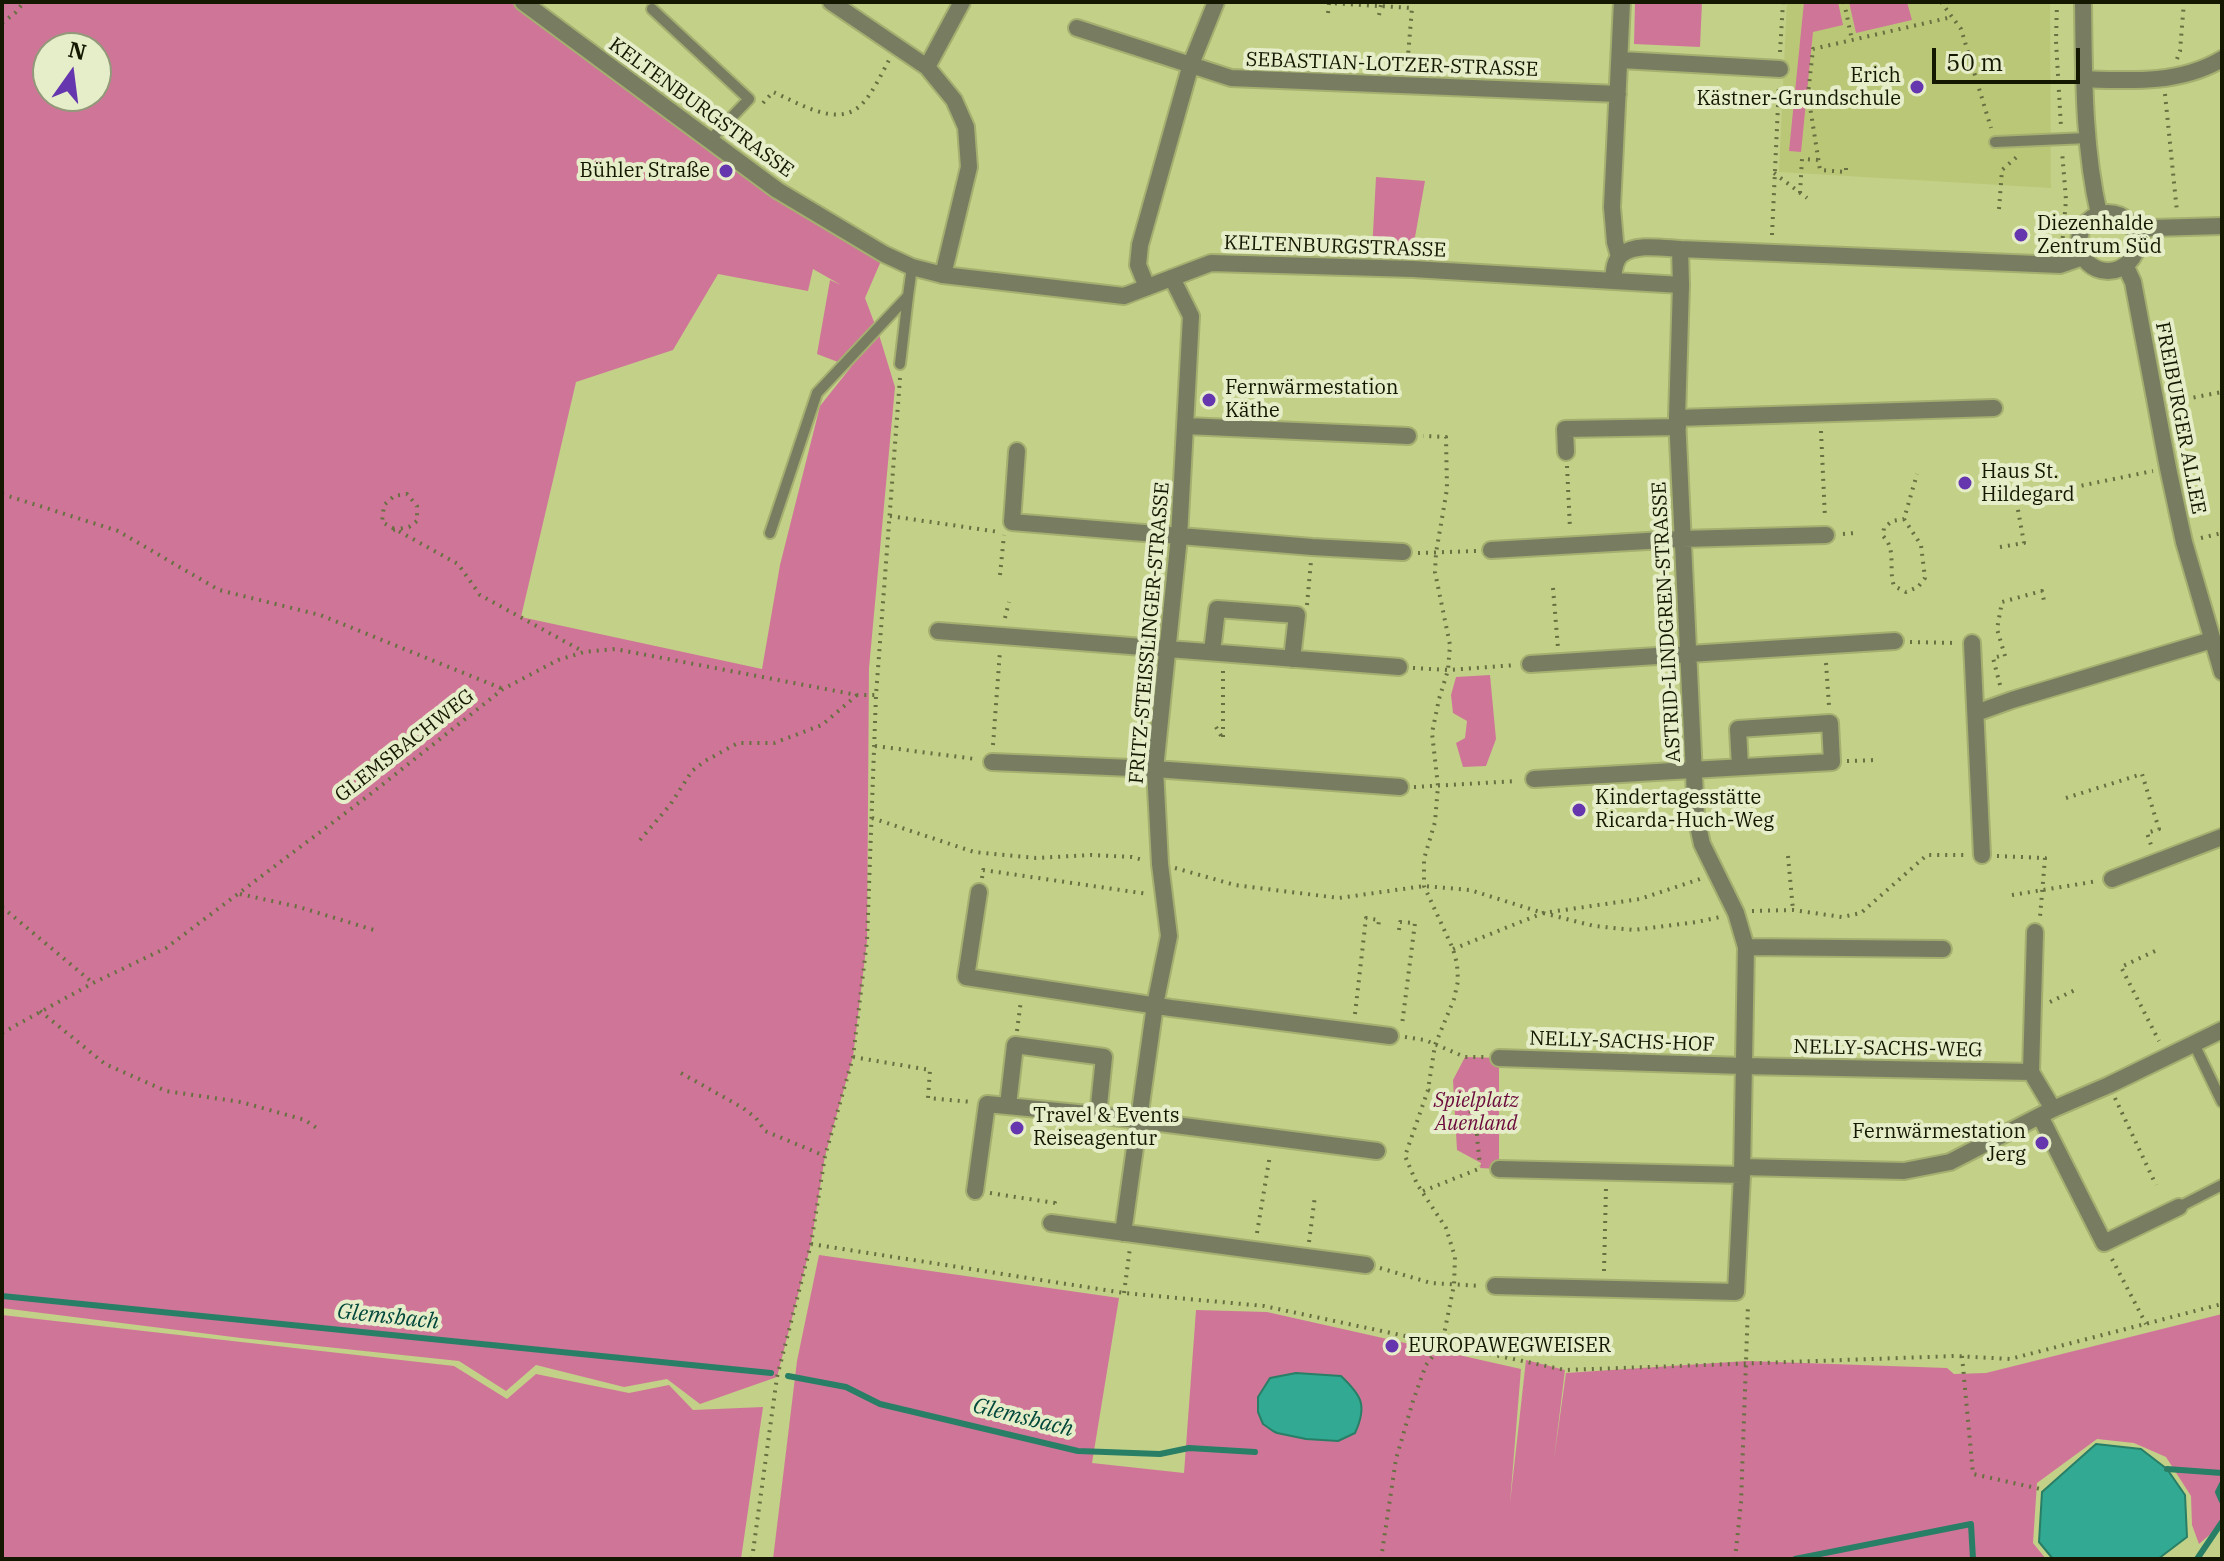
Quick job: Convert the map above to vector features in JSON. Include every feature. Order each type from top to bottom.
[{"type":"street","name":"KELTENBURGSTRASSE","points":[[523,2],[777,190],[884,254],[912,267],[943,275],[1124,296],[1211,263],[1413,269],[1681,285]]},
{"type":"street","points":[[831,2],[927,67],[954,100],[966,127],[969,167],[943,275]]},
{"type":"street","points":[[927,67],[962,2]]},
{"type":"street","points":[[1147,287],[1138,265],[1140,245],[1191,64],[1216,2]]},
{"type":"street","points":[[1613,280],[1619,256],[1612,207],[1622,2]]},
{"type":"street","points":[[2083,2],[2088,138],[2099,214]]},
{"type":"street","name":"SEBASTIAN-LOTZER-STRASSE","points":[[1077,28],[1231,78],[1618,94]]},
{"type":"street","points":[[2084,79],[2134,81],[2168,78],[2191,73],[2222,59]]},
{"type":"street","points":[[1621,60],[1780,69]]},
{"type":"street","points":[[2099,214],[2116,214],[2135,232],[2137,244],[2125,265],[2114,270],[2102,270],[2091,266],[2083,257],[2081,232],[2085,224],[2099,214]]},
{"type":"street","points":[[2135,232],[2152,228],[2222,226]]},
{"type":"street","points":[[1619,256],[1643,247],[2060,265],[2083,257]]},
{"type":"street","points":[[1680,249],[1681,285]]},
{"type":"street","name":"FREIBURGER ALLEE","points":[[2125,265],[2133,282],[2184,542],[2222,672]]},
{"type":"street","name":"FRITZ-STEISSLINGER-STRASSE","points":[[1127,1233],[1137,1120],[1169,936],[1160,864],[1155,769],[1179,537],[1191,316],[1172,278]]},
{"type":"street","name":"ASTRID-LINDGREN-STRASSE","points":[[1681,285],[1677,422],[1696,817],[1702,844],[1736,913],[1746,947],[1742,1171],[1736,1292]]},
{"type":"street","points":[[1566,452],[1565,429],[1994,408]]},
{"type":"street","points":[[1186,426],[1408,436]]},
{"type":"street","points":[[1017,451],[1012,522],[1403,552]]},
{"type":"street","points":[[1491,550],[1682,539],[1826,535]]},
{"type":"street","points":[[1217,652],[1217,609],[1297,615],[1292,659]]},
{"type":"street","points":[[938,631],[1399,667]]},
{"type":"street","points":[[1976,713],[2212,640]]},
{"type":"street","points":[[1530,664],[1895,641]]},
{"type":"street","points":[[1972,643],[1982,855]]},
{"type":"street","points":[[1534,779],[1832,762],[1830,723],[1738,729],[1740,767]]},
{"type":"street","points":[[992,762],[1155,769],[1400,787]]},
{"type":"street","points":[[2112,879],[2222,837]]},
{"type":"street","points":[[979,892],[966,977],[1390,1036]]},
{"type":"street","points":[[2035,932],[2031,1072],[2104,1243],[2179,1207]]},
{"type":"street","points":[[1746,947],[1943,949]]},
{"type":"street","points":[[1499,1169],[1607,1172],[1904,1171],[1950,1162],[2222,1030]]},
{"type":"street","points":[[1008,1105],[1015,1045],[1104,1057],[1098,1115]]},
{"type":"street","name":"NELLY-SACHS-HOF","points":[[1499,1058],[1744,1066]]},
{"type":"street","name":"NELLY-SACHS-WEG","points":[[1744,1066],[2031,1072]]},
{"type":"street","points":[[975,1191],[987,1104],[1377,1151]]},
{"type":"street","points":[[1051,1223],[1366,1265]]},
{"type":"street","points":[[1495,1286],[1736,1292]]},
{"type":"lane","points":[[652,9],[749,99],[709,141]]},
{"type":"lane","points":[[1995,142],[2088,138]]},
{"type":"lane","points":[[900,364],[912,267]]},
{"type":"lane","points":[[770,533],[817,393],[908,296]]},
{"type":"lane","points":[[2194,1044],[2222,1102]]},
{"type":"lane","points":[[2179,1207],[2222,1185]]},
{"type":"path","points":[[2,23],[24,2]]},
{"type":"path","points":[[1771,252],[1783,2]]},
{"type":"path","points":[[1844,2],[1852,40]]},
{"type":"path","points":[[1941,2],[1961,29],[1995,142]]},
{"type":"path","points":[[2178,227],[2165,92],[2180,51],[2184,2]]},
{"type":"path","points":[[1328,13],[1329,3],[1412,8],[1406,86]]},
{"type":"path","points":[[1379,15],[1381,5]]},
{"type":"path","points":[[1846,168],[1846,172],[1820,170],[1808,94],[1813,49],[1952,17]]},
{"type":"path","points":[[763,103],[773,92],[819,113],[846,115],[862,104],[897,48]]},
{"type":"path","points":[[1999,209],[2002,170],[2034,142]]},
{"type":"path","points":[[1800,193],[1802,159],[1818,160]]},
{"type":"path","points":[[1774,173],[1807,198]]},
{"type":"path","points":[[752,1559],[777,1377],[811,1244],[825,1156],[853,1057],[867,941],[876,695],[900,364]]},
{"type":"path","points":[[2156,405],[2222,392]]},
{"type":"path","points":[[1381,1559],[1396,1459],[1426,1365],[1442,1344],[1454,1285],[1455,1257],[1446,1228],[1417,1184],[1405,1156],[1428,1090],[1435,1045],[1458,981],[1453,949],[1424,886],[1424,859],[1435,822],[1438,786],[1432,733],[1448,670],[1450,645],[1435,572],[1447,489],[1446,437],[1408,436]]},
{"type":"path","points":[[1822,451],[1826,535]]},
{"type":"path","points":[[1566,452],[1571,546]]},
{"type":"path","points":[[2000,547],[2024,543],[2016,499],[2168,468]]},
{"type":"path","points":[[1904,519],[1892,521],[1884,528],[1883,536],[1892,549],[1890,575],[1894,586],[1906,592],[1918,587],[1925,578],[1921,545],[1904,519],[1917,474]]},
{"type":"path","points":[[2,494],[118,531],[219,590],[320,615],[503,689]]},
{"type":"path","points":[[393,530],[409,527],[417,521],[417,506],[407,494],[394,496],[384,505],[382,522],[393,530],[458,564],[480,595],[584,652]]},
{"type":"path","points":[[890,516],[1004,533],[1000,575]]},
{"type":"path","points":[[1309,590],[1312,547]]},
{"type":"path","points":[[1436,553],[1491,550]]},
{"type":"path","points":[[1553,588],[1559,662]]},
{"type":"path","points":[[1999,682],[1993,658],[2005,655],[1997,629],[2002,602],[2042,591],[2044,601]]},
{"type":"path","points":[[1895,641],[1972,643]]},
{"type":"path","name":"GLEMSBACHWEG","points":[[2,1033],[93,983],[166,948],[503,689],[558,660],[584,652],[615,649],[857,695],[876,695]]},
{"type":"path","points":[[1216,727],[1223,739],[1217,652]]},
{"type":"path","points":[[875,746],[992,762],[999,661]]},
{"type":"path","points":[[1399,667],[1448,670],[1530,664]]},
{"type":"path","points":[[1826,676],[1827,685]]},
{"type":"path","points":[[640,840],[670,805],[692,771],[705,761],[738,743],[774,743],[822,725],[857,695]]},
{"type":"path","points":[[1832,762],[1876,760]]},
{"type":"path","points":[[2066,798],[2142,774],[2159,829],[2147,833]]},
{"type":"path","points":[[1438,786],[1534,779]]},
{"type":"path","points":[[872,818],[974,852],[1036,858],[1091,855],[1132,857],[1235,885],[1339,898],[1424,886],[1470,890],[1594,926],[1634,930],[1770,909],[1842,917],[1861,913],[1927,855],[2045,858],[2040,919],[2035,932]]},
{"type":"path","points":[[1788,856],[1793,910]]},
{"type":"path","points":[[979,892],[983,870],[1164,897]]},
{"type":"path","points":[[1453,949],[1543,913],[1640,899],[1717,873]]},
{"type":"path","points":[[2012,895],[2112,879]]},
{"type":"path","points":[[240,894],[299,907],[374,930]]},
{"type":"path","points":[[2,907],[93,983]]},
{"type":"path","points":[[1353,1031],[1366,918],[1379,920],[1378,928]]},
{"type":"path","points":[[1399,930],[1400,922],[1415,923],[1401,1037],[1425,1040],[1465,1057],[1499,1058]]},
{"type":"path","points":[[2155,951],[2121,967],[2167,1057]]},
{"type":"path","points":[[1015,1045],[1023,986]]},
{"type":"path","points":[[2033,1010],[2077,989]]},
{"type":"path","points":[[40,1011],[105,1064],[166,1091],[254,1105],[305,1120],[318,1129]]},
{"type":"path","points":[[853,1057],[930,1070],[928,1098],[987,1104]]},
{"type":"path","points":[[681,1073],[743,1108],[756,1118],[765,1131],[825,1156]]},
{"type":"path","points":[[2109,1085],[2156,1185]]},
{"type":"path","points":[[1428,1090],[1469,1108],[1476,1126],[1480,1168]]},
{"type":"path","points":[[1255,1251],[1272,1137]]},
{"type":"path","points":[[1423,1191],[1480,1168],[1499,1169]]},
{"type":"path","points":[[1603,1290],[1607,1172]]},
{"type":"path","points":[[975,1191],[1055,1203],[1051,1223]]},
{"type":"path","points":[[1307,1256],[1315,1196]]},
{"type":"path","points":[[1124,1293],[1127,1233]]},
{"type":"path","points":[[2104,1243],[2146,1324]]},
{"type":"path","points":[[811,1244],[1124,1293],[1264,1306],[1565,1370],[1747,1361],[1962,1356],[2010,1359],[2222,1304]]},
{"type":"path","points":[[1366,1265],[1431,1283],[1495,1286]]},
{"type":"path","points":[[1735,1559],[1741,1503],[1748,1301],[1736,1292]]},
{"type":"path","points":[[1962,1356],[1973,1474],[2045,1490]]},
{"type":"shaded area","name":"Erich Kästner-Grundschule","points":[[1787,2],[2050,2],[2051,188],[1779,172]]},
{"type":"green space","points":[[2,2],[523,2],[614,69],[884,254],[865,298],[895,387],[869,668],[867,941],[853,1057],[825,1156],[811,1244],[777,1377],[700,1404],[667,1379],[624,1387],[536,1365],[506,1391],[459,1361],[2,1308]],"holes":[[[813,269],[841,285],[830,280],[817,354],[851,367],[820,406],[780,565],[762,669],[521,617],[576,382],[673,350],[718,274],[808,291]]]},
{"type":"green space","points":[[1635,2],[1702,2],[1700,47],[1634,44]]},
{"type":"green space","points":[[1804,2],[1838,2],[1843,25],[1813,32],[1801,152],[1789,151]]},
{"type":"green space","points":[[1849,2],[1907,2],[1912,20],[1856,33]]},
{"type":"green space","points":[[1376,177],[1425,181],[1412,254],[1372,251]]},
{"type":"green space","points":[[1490,675],[1496,739],[1486,766],[1463,767],[1456,743],[1465,738],[1467,721],[1453,713],[1451,695],[1456,677]]},
{"type":"green space","name":"Spielplatz Auenland","points":[[1465,1057],[1499,1058],[1499,1169],[1480,1168],[1481,1163],[1457,1150],[1453,1080]]},
{"type":"green space","points":[[819,1255],[1119,1298],[1092,1463],[1184,1473],[1196,1310],[1267,1312],[1521,1369],[1510,1503],[1526,1360],[1565,1370],[1554,1459],[1566,1373],[1747,1361],[1947,1368],[1954,1374],[1986,1373],[2222,1314],[2222,1524],[2199,1544],[2192,1525],[2191,1496],[2166,1457],[2134,1443],[2097,1439],[2037,1483],[2033,1543],[2046,1559],[773,1559],[797,1361]]},
{"type":"green space","points":[[2,1315],[454,1366],[507,1399],[536,1374],[629,1393],[669,1385],[693,1410],[763,1407],[741,1559],[2,1559]]},
{"type":"water","points":[[1296,1373],[1341,1376],[1348,1383],[1358,1395],[1362,1408],[1355,1433],[1338,1441],[1306,1439],[1277,1433],[1263,1424],[1258,1412],[1258,1397],[1270,1378]]},
{"type":"water","points":[[2096,1444],[2141,1449],[2167,1469],[2185,1495],[2187,1537],[2158,1559],[2053,1559],[2039,1542],[2042,1492]]},
{"type":"waterway","name":"Glemsbach","points":[[2,1296],[771,1373]]},
{"type":"waterway","name":"Glemsbach","points":[[788,1376],[846,1387],[880,1404],[1078,1451],[1160,1454],[1189,1448],[1255,1452]]},
{"type":"waterway","points":[[2167,1469],[2222,1473]]},
{"type":"waterway","points":[[2222,1484],[2218,1492],[2222,1501]]},
{"type":"waterway","points":[[2197,1559],[2222,1522]]},
{"type":"waterway","points":[[1795,1559],[1971,1524],[1973,1559]]},
{"type":"place","name":"Erich Kästner-Grundschule","points":[[1917,87]]},
{"type":"place","name":"Bühler Straße","points":[[726,171]]},
{"type":"place","name":"Diezenhalde Zentrum Süd","points":[[2021,235]]},
{"type":"place","name":"Fernwärmestation Käthe","points":[[1209,400]]},
{"type":"place","name":"Haus St. Hildegard","points":[[1965,483]]},
{"type":"place","name":"Kindertagesstätte Ricarda-Huch-Weg","points":[[1579,810]]},
{"type":"place","name":"Travel & Events Reiseagentur","points":[[1017,1128]]},
{"type":"place","name":"Fernwärmestation Jerg","points":[[2042,1143]]},
{"type":"place","name":"EUROPAWEGWEISER","points":[[1392,1346]]}]
